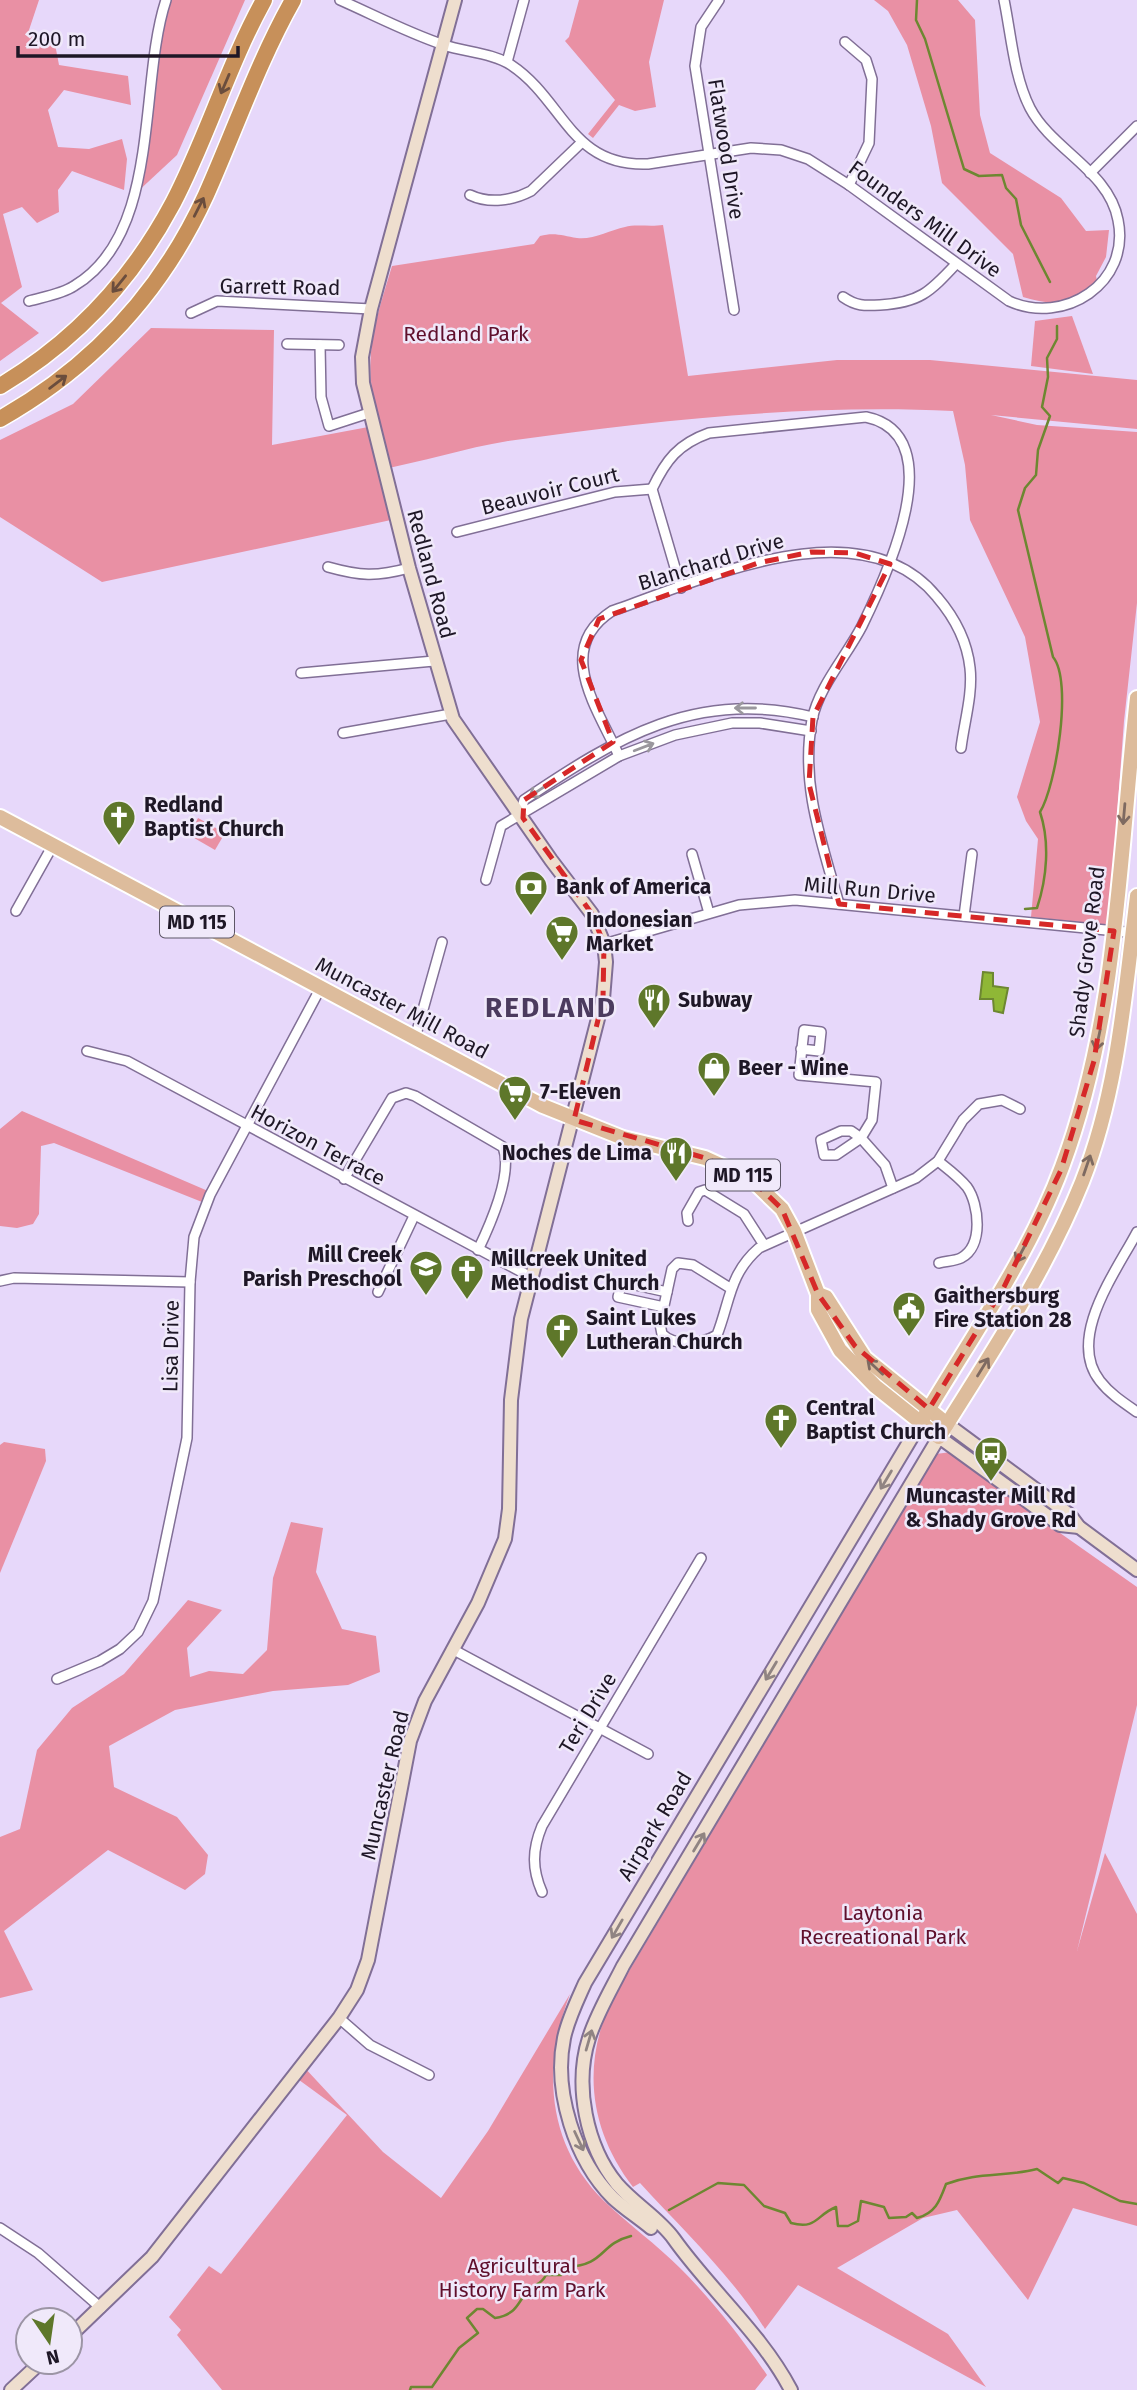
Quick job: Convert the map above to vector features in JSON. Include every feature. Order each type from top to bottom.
[{"type":"highway","points":[[0,386],[28,370],[98,310],[148,246],[174,202],[247,30],[264,0]]},
{"type":"highway","points":[[0,419],[45,392],[88,357],[117,330],[160,277],[205,195],[274,34],[293,0]]},
{"type":"main road","name":"Shady Grove Road","points":[[925,1415],[1004,1287],[1061,1170],[1094,1061],[1106,1003],[1137,698]]},
{"type":"main road","name":"Muncaster Mill Road","points":[[0,817],[320,989],[573,1120],[733,1169],[771,1196],[794,1231],[818,1294],[826,1297],[865,1358],[943,1431]]},
{"type":"main road","name":"Shady Grove Road","points":[[943,1431],[1002,1336],[1082,1183],[1113,1070],[1135,933],[1137,896]]},
{"type":"street","points":[[29,301],[74,286],[113,247],[125,225],[144,148],[158,24],[166,0]]},
{"type":"street","name":"Founders Mill Drive","points":[[340,0],[443,45],[507,62],[534,87],[581,142],[601,157],[631,165],[751,148],[781,150],[808,159],[1021,307],[1054,309],[1089,295],[1109,274],[1119,247],[1120,235],[1115,206],[1090,173],[1042,126],[1030,108],[1022,87],[1005,0]]},
{"type":"street","name":"Redland Road","points":[[455,0],[371,309],[362,357],[369,413],[434,661],[451,714],[592,914],[604,944],[604,996],[573,1120]]},
{"type":"street","points":[[507,62],[524,0]]},
{"type":"street","name":"Flatwood Drive","points":[[719,0],[709,11],[696,43],[695,66],[734,310]]},
{"type":"street","points":[[845,42],[866,60],[872,79],[869,143],[849,185]]},
{"type":"street","points":[[1090,173],[1137,126]]},
{"type":"street","points":[[470,195],[489,202],[521,196],[531,191],[581,142]]},
{"type":"street","points":[[842,297],[862,306],[913,301],[931,290],[956,264]]},
{"type":"street","name":"Garrett Road","points":[[191,313],[217,300],[371,309]]},
{"type":"street","points":[[287,344],[339,345]]},
{"type":"street","points":[[320,345],[321,397],[329,426],[369,413]]},
{"type":"street","points":[[681,588],[652,489],[673,453],[690,440],[709,433],[866,417],[877,419],[895,431],[906,445],[911,463],[904,511],[890,564],[861,627],[824,690],[813,717],[808,784],[839,904]]},
{"type":"street","name":"Beauvoir Court","points":[[457,532],[615,492],[652,489]]},
{"type":"street","name":"Blanchard Drive","points":[[619,756],[584,675],[581,660],[586,640],[599,619],[612,611],[758,563],[811,552],[855,553],[890,564],[914,576],[933,591],[949,611],[963,636],[970,683],[961,748]]},
{"type":"street","points":[[328,567],[356,575],[380,576],[409,568]]},
{"type":"street","points":[[301,673],[434,661]]},
{"type":"street","points":[[520,814],[524,800],[613,742],[684,717],[729,708],[779,710],[813,717]]},
{"type":"street","points":[[342,733],[451,714]]},
{"type":"street","points":[[486,880],[501,826],[520,814],[531,811],[619,756],[675,735],[732,723],[760,723],[811,731]]},
{"type":"street","points":[[16,911],[53,845]]},
{"type":"street","points":[[692,854],[709,913]]},
{"type":"street","points":[[964,916],[972,854]]},
{"type":"street","name":"Mill Run Drive","points":[[604,944],[709,913],[771,901],[839,904],[1135,933]]},
{"type":"street","points":[[415,1038],[442,942]]},
{"type":"street","name":"Lisa Drive","points":[[57,1679],[100,1661],[120,1649],[138,1632],[153,1601],[187,1438],[190,1282],[194,1237],[201,1214],[320,989]]},
{"type":"street","points":[[801,1049],[799,1075],[876,1082],[872,1120],[861,1139],[885,1165],[893,1188]]},
{"type":"street","name":"Horizon Terrace","points":[[86,1051],[127,1061],[531,1277]]},
{"type":"street","points":[[344,1179],[392,1098],[406,1093],[415,1096],[503,1147],[508,1159],[495,1211],[478,1250]]},
{"type":"street","points":[[730,1288],[684,1262],[672,1269],[660,1324],[662,1334],[667,1339],[690,1342],[708,1340],[717,1335],[730,1288],[748,1258],[764,1245],[916,1178],[938,1161],[963,1120],[979,1104],[1002,1100],[1020,1109]]},
{"type":"street","name":"Muncaster Road","points":[[84,2323],[152,2257],[339,2018],[357,1990],[368,1960],[410,1741],[425,1701],[478,1603],[505,1539],[509,1509],[514,1362],[531,1277],[573,1120]]},
{"type":"street","points":[[938,1161],[968,1188],[976,1211],[976,1230],[967,1253],[961,1258],[939,1263]]},
{"type":"street","points":[[688,1221],[687,1213],[691,1205],[699,1192],[705,1190],[744,1214],[764,1245]]},
{"type":"street","points":[[378,1292],[414,1216]]},
{"type":"street","points":[[1137,1231],[1090,1324],[1087,1349],[1098,1379],[1137,1412]]},
{"type":"street","points":[[0,1281],[14,1278],[190,1282]]},
{"type":"street","points":[[664,1307],[618,1297],[622,1282],[667,1292]]},
{"type":"street","name":"Airpark Road","points":[[791,2390],[759,2341],[712,2282],[678,2246],[614,2198],[593,2171],[571,2124],[564,2101],[562,2062],[566,2028],[592,1972],[925,1415]]},
{"type":"street","name":"Airpark Road","points":[[678,2246],[615,2182],[596,2149],[590,2132],[584,2091],[583,2062],[588,2041],[602,2005],[623,1966],[943,1431]]},
{"type":"street","name":"Muncaster Mill Road","points":[[943,1431],[1070,1515],[1079,1528],[1137,1570]]},
{"type":"street","name":"Teri Drive","points":[[542,1892],[534,1873],[537,1839],[600,1726],[701,1558]]},
{"type":"street","points":[[452,1649],[648,1754]]},
{"type":"street","points":[[339,2018],[370,2045],[429,2075]]},
{"type":"street","points":[[0,2228],[38,2253],[101,2308]]},
{"type":"street","points":[[10,2390],[26,2376]]},
{"type":"highlighted area","points":[[811,552],[855,553],[890,564],[813,717],[809,784],[839,904],[1114,931],[1094,1061],[1061,1170],[1004,1287],[929,1409],[855,1346],[818,1294],[782,1209],[751,1179],[705,1158],[574,1120],[603,999],[604,944],[592,914],[523,818],[524,800],[613,742],[581,660],[599,619],[758,563]]},
{"type":"green space","points":[[0,0],[39,0],[29,30],[55,44],[59,65],[128,76],[131,105],[64,90],[48,110],[58,147],[89,149],[122,139],[127,159],[124,190],[72,171],[58,190],[59,212],[37,223],[22,207],[3,214],[22,287],[1,303],[39,333],[0,361]]},
{"type":"green space","points":[[166,0],[245,0],[177,155],[134,195]]},
{"type":"green space","points":[[579,0],[664,0],[649,62],[656,107],[635,111],[619,105],[593,138],[588,134],[615,100],[565,41],[569,37]]},
{"type":"green space","points":[[874,0],[958,0],[975,20],[980,115],[990,153],[1061,198],[1086,231],[1109,230],[1106,257],[1096,276],[1097,281],[1089,290],[1071,300],[1053,303],[1023,297],[1013,254],[942,183],[931,126],[907,45],[888,11]]},
{"type":"green space","name":"Redland Park","points":[[663,225],[688,376],[837,360],[930,360],[1137,380],[1137,429],[991,415],[1037,425],[1137,432],[1137,603],[1124,721],[1109,925],[1031,917],[1038,839],[1026,821],[1017,797],[1040,722],[1025,637],[970,520],[965,465],[953,411],[842,410],[674,420],[492,444],[378,470],[391,520],[102,582],[0,517],[0,440],[73,404],[151,328],[274,330],[272,445],[379,425],[372,387],[371,352],[392,266],[534,244],[540,236],[545,235],[583,238],[629,226]]},
{"type":"green space","points":[[1072,316],[1093,374],[1031,366],[1035,321]]},
{"type":"green space","points":[[198,818],[225,833],[215,850],[189,835]]},
{"type":"green space","points":[[22,1111],[208,1191],[202,1202],[54,1143],[41,1146],[39,1214],[33,1224],[17,1228],[0,1226],[0,1129]]},
{"type":"green space","points":[[4,1442],[45,1449],[46,1461],[0,1573],[0,1445]]},
{"type":"green space","name":"Laytonia Recreational Park","points":[[951,1452],[1003,1493],[1137,1587],[1137,1705],[1077,1951],[1105,1853],[1137,1914],[1137,2226],[1073,2208],[1028,2300],[957,2210],[923,2218],[837,2268],[948,2334],[986,2387],[798,2285],[765,2329],[737,2290],[690,2236],[640,2183],[633,2187],[607,2143],[594,2096],[596,2047],[613,1998],[936,1454]]},
{"type":"green space","points":[[291,1522],[323,1528],[316,1572],[342,1629],[376,1636],[380,1672],[348,1685],[273,1691],[175,1710],[109,1746],[114,1787],[177,1817],[208,1855],[205,1874],[185,1890],[108,1850],[4,1931],[33,1990],[0,1998],[0,1837],[20,1829],[37,1750],[72,1708],[124,1674],[188,1600],[222,1610],[187,1648],[190,1677],[209,1671],[243,1674],[267,1650],[273,1578]]},
{"type":"green space","name":"Agricultural History Farm Park","points":[[570,1994],[555,2049],[553,2076],[560,2129],[570,2154],[604,2201],[680,2268],[736,2333],[767,2375],[755,2390],[222,2390],[177,2335],[181,2330],[169,2317],[209,2266],[221,2274],[347,2115],[295,2077],[303,2066],[383,2152],[441,2198],[488,2131]]},
{"type":"shaded area","points":[[983,972],[993,973],[993,986],[1008,988],[1003,1013],[994,1011],[993,999],[980,999]]},
{"type":"waterway","points":[[917,0],[916,20],[925,39],[964,169],[979,176],[1002,175],[1006,188],[1016,199],[1021,225],[1050,282]]},
{"type":"waterway","points":[[1025,909],[1037,908],[1043,885],[1046,848],[1040,812],[1052,780],[1056,758],[1062,688],[1018,510],[1025,488],[1036,475],[1038,450],[1050,416],[1042,407],[1048,377],[1047,358],[1057,339],[1057,326]]},
{"type":"waterway","points":[[669,2210],[718,2183],[744,2185],[764,2206],[785,2213],[791,2223],[806,2225],[836,2207],[838,2226],[848,2226],[858,2221],[861,2201],[884,2207],[889,2218],[906,2217],[912,2213],[917,2218],[933,2209],[946,2184],[969,2178],[1037,2169],[1058,2183],[1063,2178],[1084,2183],[1120,2201],[1137,2204]]},
{"type":"waterway","points":[[410,2390],[411,2387],[432,2387],[459,2348],[478,2333],[467,2318],[477,2309],[483,2309],[495,2318],[503,2316],[516,2307],[525,2294],[546,2275],[561,2275],[567,2267],[589,2262],[613,2244],[631,2236]]},
{"type":"place","name":"Redland Baptist Church","points":[[119,847]]},
{"type":"place","name":"Bank of America","points":[[531,917]]},
{"type":"place","name":"Indonesian Market","points":[[562,962]]},
{"type":"place","name":"Subway","points":[[654,1030]]},
{"type":"place","name":"Beer - Wine","points":[[714,1098]]},
{"type":"place","name":"7-Eleven","points":[[515,1122]]},
{"type":"place","name":"Noches de Lima","points":[[676,1183]]},
{"type":"place","name":"Mill Creek Parish Preschool","points":[[426,1297]]},
{"type":"place","name":"Millcreek United Methodist Church","points":[[467,1301]]},
{"type":"place","name":"Gaithersburg Fire Station 28","points":[[909,1338]]},
{"type":"place","name":"Saint Lukes Lutheran Church","points":[[562,1360]]},
{"type":"place","name":"Central Baptist Church","points":[[781,1450]]},
{"type":"place","name":"Muncaster Mill Rd & Shady Grove Rd","points":[[991,1483]]},
{"type":"district","name":"REDLAND","points":[[551,1007]]}]
